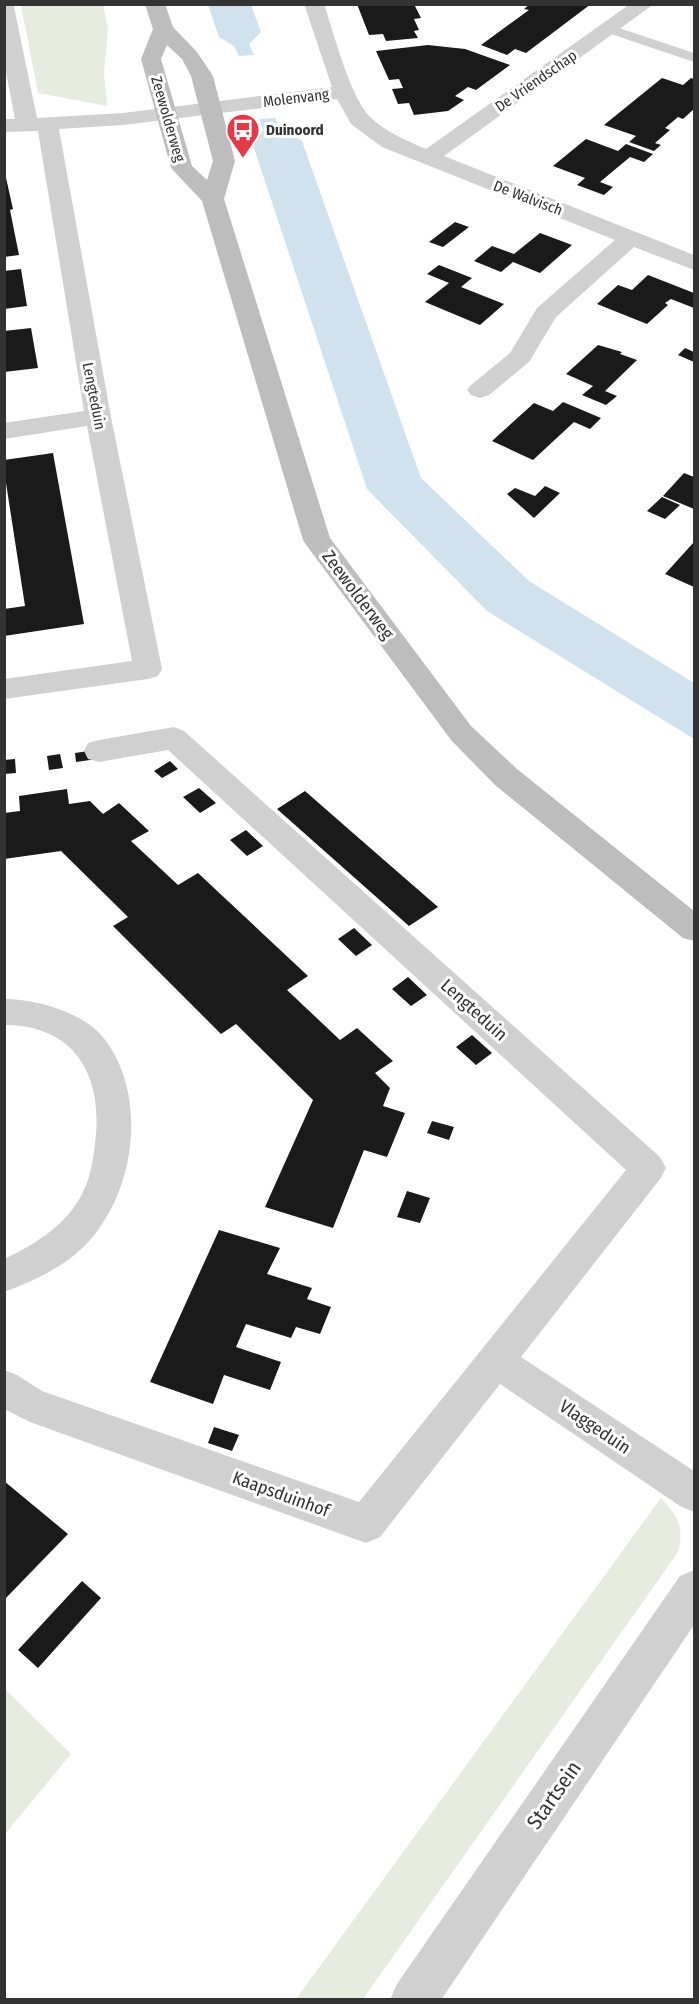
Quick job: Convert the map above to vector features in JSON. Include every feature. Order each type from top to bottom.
[{"type":"main road","points":[[155,4],[163,29],[190,56],[202,76],[224,161],[213,199]]},
{"type":"main road","name":"Zeewolderweg","points":[[163,29],[152,59],[182,168],[213,199],[317,540],[461,733],[533,799],[694,930]]},
{"type":"main road","name":"Zeewolderweg","points":[[655,896],[694,914]]},
{"type":"street","name":"Molenvang","points":[[314,4],[344,92],[359,119],[390,142],[427,158]]},
{"type":"street","name":"De Vriendschap","points":[[427,158],[644,4]]},
{"type":"street","name":"Lengteduin","points":[[4,7],[37,123],[148,669],[4,689]]},
{"type":"street","name":"Molenvang","points":[[166,114],[344,92]]},
{"type":"street","points":[[4,126],[123,119],[166,114]]},
{"type":"street","name":"De Walvisch","points":[[427,158],[694,263]]},
{"type":"street","points":[[480,390],[520,357],[546,312],[630,238]]},
{"type":"street","points":[[4,431],[98,417]]},
{"type":"street","name":"Lengteduin","points":[[99,751],[174,738],[648,1168],[496,1361]]},
{"type":"street","points":[[4,1012],[33,1013],[53,1022],[94,1050],[105,1071],[112,1096],[114,1126],[107,1176],[86,1219],[47,1257],[4,1276]]},
{"type":"street","name":"Kaapsduinhof","points":[[4,1387],[30,1404],[366,1524],[496,1361]]},
{"type":"street","name":"Vlaggeduin","points":[[496,1361],[694,1493]]},
{"type":"street","name":"Startsein","points":[[413,2000],[694,1590]]},
{"type":"lane","points":[[610,29],[694,58]]},
{"type":"shaded area","points":[[21,5],[103,5],[108,28],[104,73],[107,106],[38,93]]},
{"type":"shaded area","points":[[661,1498],[678,1522],[681,1536],[678,1552],[363,1999],[296,1999]]},
{"type":"shaded area","points":[[5,1689],[71,1754],[5,1834]]},
{"type":"water","points":[[208,5],[251,5],[261,32],[249,44],[254,55],[239,56],[234,46],[219,37]]},
{"type":"water","points":[[275,118],[280,128],[302,141],[421,478],[529,581],[694,683],[694,739],[487,611],[367,489],[253,145],[263,130],[259,119]]},
{"type":"building","points":[[357,4],[414,4],[421,18],[414,19],[419,30],[414,31],[418,38],[386,41],[383,34],[369,35]]},
{"type":"building","points":[[530,4],[591,4],[526,53],[515,49],[507,55],[481,45],[529,10],[524,9]]},
{"type":"building","points":[[428,45],[465,49],[510,65],[476,90],[468,87],[455,96],[464,100],[448,111],[414,115],[409,103],[398,104],[392,89],[403,88],[399,79],[389,80],[376,51]]},
{"type":"building","points":[[662,78],[683,85],[691,78],[694,79],[694,109],[683,119],[678,117],[665,128],[670,130],[655,143],[661,145],[654,151],[629,142],[636,136],[604,125]]},
{"type":"building","points":[[586,139],[618,151],[626,144],[653,154],[644,162],[630,157],[600,182],[613,187],[604,195],[577,185],[585,178],[553,166]]},
{"type":"building","points":[[4,169],[13,209],[10,210],[19,255],[4,257]]},
{"type":"building","points":[[455,222],[469,227],[443,247],[429,242]]},
{"type":"building","points":[[540,233],[572,245],[540,273],[513,262],[501,272],[474,261],[492,246],[514,254]]},
{"type":"building","points":[[439,265],[472,278],[461,287],[504,304],[480,325],[425,302],[449,283],[427,274]]},
{"type":"building","points":[[21,269],[27,306],[4,309],[4,271]]},
{"type":"building","points":[[648,275],[694,293],[694,308],[671,299],[665,303],[668,305],[647,324],[597,304],[618,285],[632,290]]},
{"type":"building","points":[[31,328],[38,368],[4,372],[4,331]]},
{"type":"building","points":[[598,345],[622,352],[620,354],[637,360],[605,391],[617,396],[606,405],[582,395],[593,386],[566,374]]},
{"type":"building","points":[[685,348],[694,352],[694,362],[678,355]]},
{"type":"building","points":[[563,402],[601,418],[590,429],[574,422],[533,460],[492,441],[534,403],[553,411]]},
{"type":"building","points":[[53,453],[84,624],[4,636],[4,609],[25,606],[6,483],[4,483],[4,460]]},
{"type":"building","points":[[684,473],[694,477],[694,509],[663,496]]},
{"type":"building","points":[[545,486],[560,493],[534,518],[507,494],[515,488],[535,496]]},
{"type":"building","points":[[662,497],[680,505],[665,519],[647,511]]},
{"type":"building","points":[[694,542],[694,587],[665,574]]},
{"type":"building","points":[[95,750],[97,759],[76,762],[75,753]]},
{"type":"building","points":[[60,754],[63,768],[49,770],[47,756]]},
{"type":"building","points":[[15,759],[16,773],[4,774],[4,760]]},
{"type":"building","points":[[170,761],[178,769],[162,778],[154,771]]},
{"type":"building","points":[[199,788],[216,803],[200,813],[183,797]]},
{"type":"building","points":[[67,789],[69,804],[90,801],[103,814],[119,803],[149,831],[131,841],[178,885],[198,873],[308,976],[287,990],[340,1040],[357,1028],[393,1061],[375,1073],[390,1088],[383,1106],[405,1113],[387,1157],[364,1150],[333,1228],[265,1207],[313,1100],[236,1024],[221,1034],[113,926],[128,917],[61,851],[4,859],[4,813],[20,811],[19,796]]},
{"type":"building","points":[[305,791],[438,907],[409,926],[277,809]]},
{"type":"building","points":[[246,830],[263,846],[247,856],[230,840]]},
{"type":"building","points":[[354,928],[372,945],[356,956],[338,939]]},
{"type":"building","points":[[408,977],[427,995],[411,1006],[392,989]]},
{"type":"building","points":[[472,1035],[492,1053],[476,1065],[456,1047]]},
{"type":"building","points":[[432,1121],[454,1127],[449,1140],[427,1133]]},
{"type":"building","points":[[407,1191],[430,1198],[420,1223],[397,1217]]},
{"type":"building","points":[[219,1230],[280,1248],[267,1274],[312,1288],[307,1299],[331,1307],[320,1334],[296,1327],[291,1338],[246,1324],[236,1347],[281,1362],[270,1390],[224,1375],[213,1404],[150,1382]]},
{"type":"building","points":[[214,1427],[239,1435],[232,1451],[208,1443]]},
{"type":"building","points":[[4,1481],[68,1534],[4,1600]]},
{"type":"building","points":[[82,1581],[101,1598],[38,1668],[18,1650]]},
{"type":"place","name":"Duinoord","points":[[243,159]]}]
